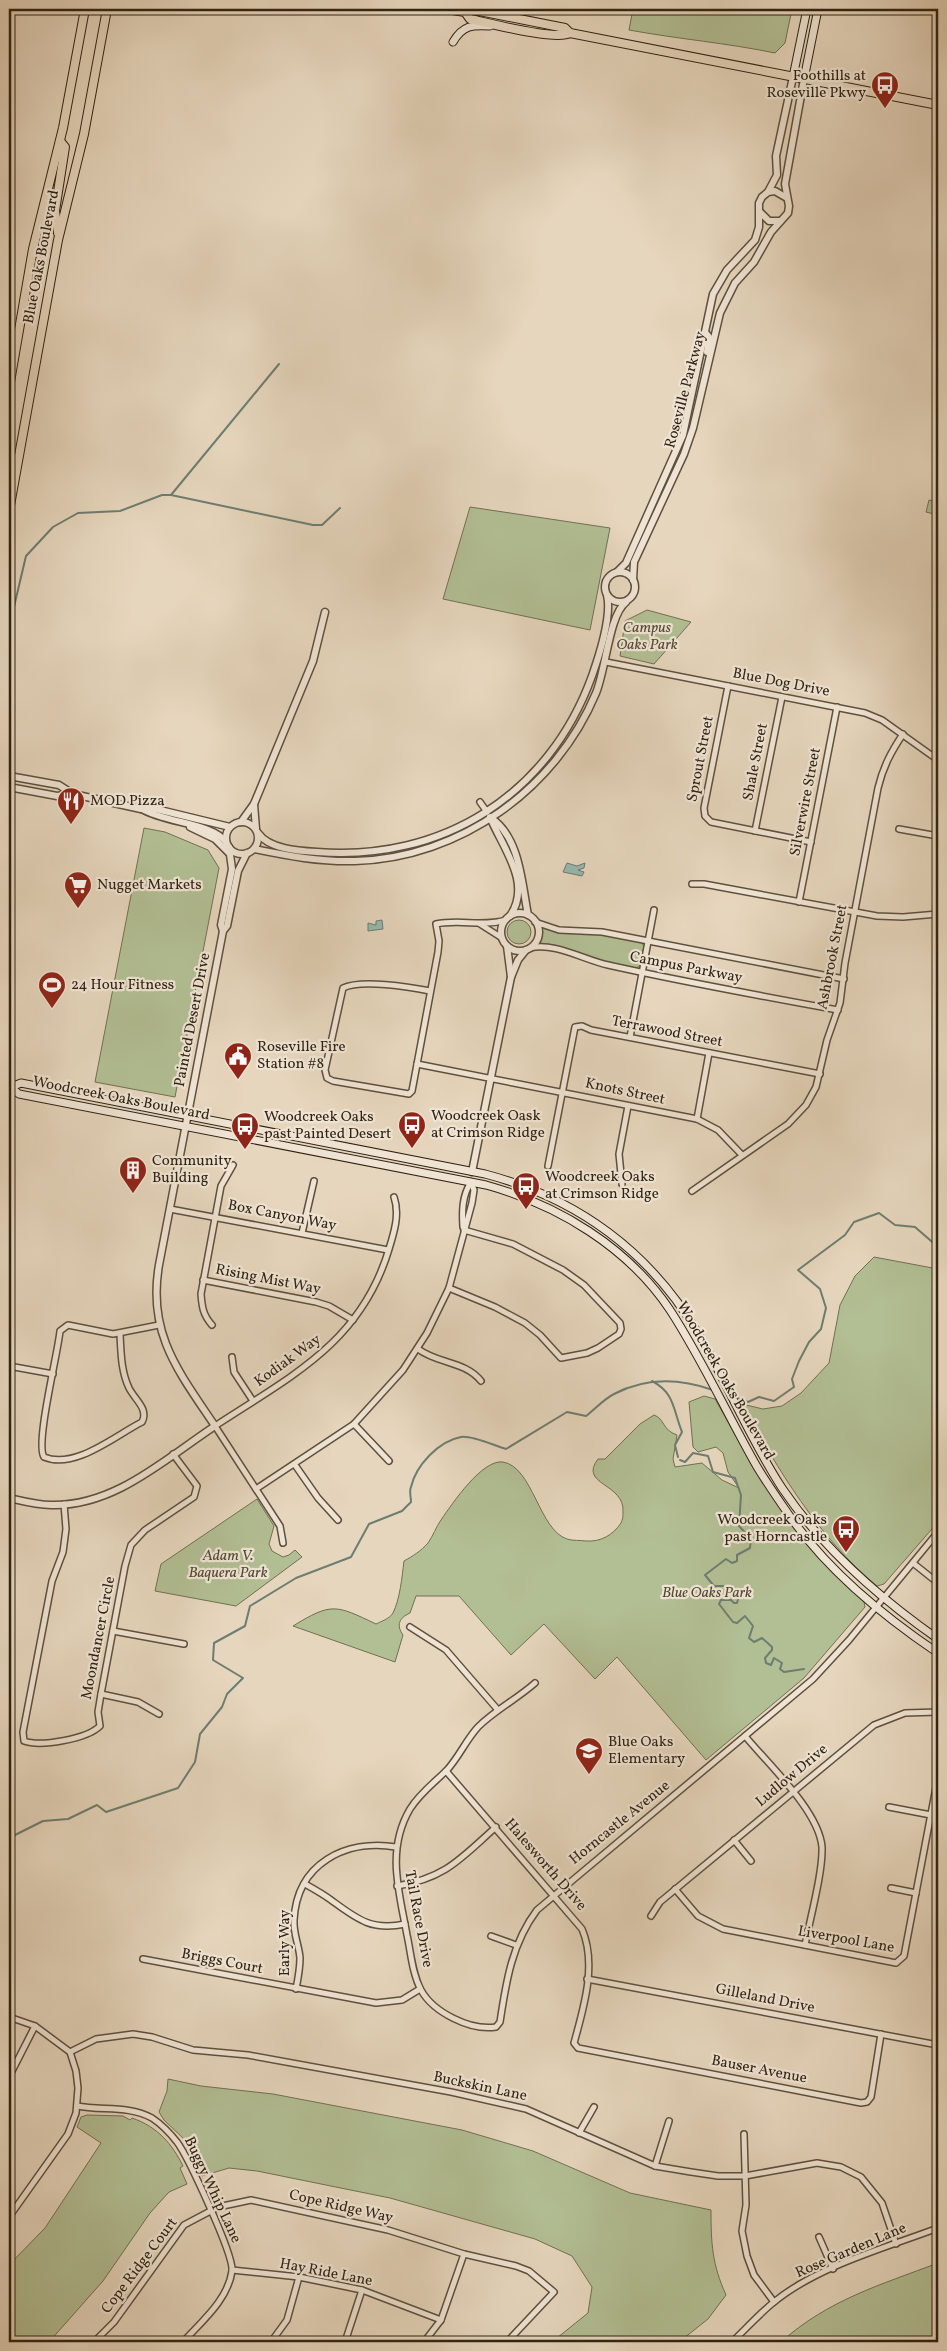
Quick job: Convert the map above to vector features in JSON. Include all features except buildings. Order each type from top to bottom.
[{"type":"main road","name":"Blue Oaks Boulevard","points":[[9,388],[34,250],[60,141],[84,9]]},
{"type":"main road","name":"Blue Oaks Boulevard","points":[[9,511],[58,240],[84,134],[107,9]]},
{"type":"main road","points":[[448,9],[506,15],[565,28],[570,33]]},
{"type":"main road","points":[[494,9],[506,15]]},
{"type":"main road","points":[[793,77],[807,9]]},
{"type":"main road","points":[[804,79],[818,9]]},
{"type":"main road","points":[[464,10],[470,19],[503,26],[559,37],[570,33],[938,105]]},
{"type":"main road","points":[[453,42],[463,29],[470,25],[503,26]]},
{"type":"main road","points":[[58,240],[55,211],[65,147],[60,141]]},
{"type":"main road","name":"Woodcreek Oaks Boulevard","points":[[10,1087],[21,1083],[472,1172],[514,1182],[553,1197],[622,1242],[656,1274],[699,1334],[773,1474],[807,1523],[838,1557],[883,1598],[938,1640]]},
{"type":"main road","name":"Woodcreek Oaks Boulevard","points":[[10,1087],[19,1094],[471,1182],[508,1192],[552,1210],[586,1230],[616,1252],[646,1281],[670,1309],[757,1467],[790,1516],[813,1545],[876,1607],[938,1653]]},
{"type":"main road","points":[[471,1182],[472,1172]]},
{"type":"street","points":[[793,77],[778,148],[777,175],[768,192],[760,200],[759,211],[769,221],[777,222],[783,219],[789,209],[785,184],[804,79]]},
{"type":"street","points":[[768,192],[779,192],[787,199]]},
{"type":"street","name":"Roseville Parkway","points":[[618,572],[626,563],[683,435],[710,306],[719,282],[755,240],[759,227],[759,211]]},
{"type":"street","name":"Roseville Parkway","points":[[633,580],[634,562],[684,454],[693,428],[720,313],[735,283],[754,262],[770,232],[783,219]]},
{"type":"street","points":[[704,381],[709,337],[705,332],[711,330],[720,313]]},
{"type":"street","points":[[241,822],[250,824],[268,843],[312,852],[356,853],[418,843],[461,826],[487,812],[511,795],[544,763],[578,709],[598,659],[609,609],[605,588],[606,581],[611,575],[618,572],[628,574],[633,580],[635,590],[620,607],[614,618],[606,662],[587,712],[566,745],[535,783],[491,818],[465,833],[434,846],[381,859],[357,861],[313,860],[254,849]]},
{"type":"street","points":[[607,595],[615,602],[626,602]]},
{"type":"street","points":[[229,848],[227,835],[230,828],[241,822],[254,804],[313,661],[325,612]]},
{"type":"street","name":"Blue Dog Drive","points":[[606,662],[865,713],[882,720],[904,734],[938,760]]},
{"type":"street","name":"Sprout Street","points":[[728,686],[704,813],[711,822],[811,842]]},
{"type":"street","name":"Shale Street","points":[[756,831],[782,697]]},
{"type":"street","name":"Silverwire Street","points":[[799,902],[837,708]]},
{"type":"street","name":"Ashbrook Street","points":[[692,1191],[795,1118],[811,1098],[820,1074],[827,1040],[838,1010],[854,913],[883,770],[891,752],[904,734]]},
{"type":"street","points":[[9,776],[59,785],[73,794]]},
{"type":"street","points":[[9,787],[57,796],[73,794],[141,809],[154,816],[189,826],[208,829],[222,837],[229,848]]},
{"type":"street","points":[[480,802],[491,818],[493,826],[510,857],[518,886],[517,904],[501,928],[502,938]]},
{"type":"street","points":[[189,826],[239,854],[248,854],[254,849],[258,841],[254,804]]},
{"type":"street","points":[[141,809],[156,808],[230,828]]},
{"type":"street","points":[[491,818],[497,822],[505,835],[518,862],[528,915]]},
{"type":"street","points":[[899,828],[938,836]]},
{"type":"street","name":"Painted Desert Drive","points":[[223,931],[221,925],[232,869],[229,848]]},
{"type":"street","name":"Painted Desert Drive","points":[[215,1426],[172,1360],[159,1325],[156,1281],[223,931],[227,926],[238,872],[248,854]]},
{"type":"street","points":[[692,884],[704,884],[854,913],[890,918],[938,914]]},
{"type":"street","points":[[630,1037],[654,910]]},
{"type":"street","points":[[430,991],[396,985],[351,986],[343,988],[326,1070],[327,1078],[333,1082],[409,1094],[412,1091],[416,1064],[430,991],[439,941],[436,924],[462,921],[480,924],[508,918],[519,913],[528,915],[535,922],[538,936],[518,960],[511,977],[472,1172]]},
{"type":"street","name":"Campus Parkway","points":[[535,922],[559,930],[602,932],[844,979]]},
{"type":"street","points":[[480,924],[502,938],[507,946],[511,977]]},
{"type":"street","points":[[507,946],[516,951],[528,949]]},
{"type":"street","name":"Campus Parkway","points":[[528,949],[555,949],[595,962],[642,973],[838,1010]]},
{"type":"street","name":"Terrawood Street","points":[[562,1092],[575,1027],[582,1026],[592,1030],[820,1074]]},
{"type":"street","points":[[696,1120],[709,1053]]},
{"type":"street","name":"Knots Street","points":[[416,1064],[696,1120],[718,1130],[742,1155]]},
{"type":"street","points":[[548,1166],[562,1092]]},
{"type":"street","points":[[622,1184],[619,1154],[628,1106]]},
{"type":"street","points":[[212,1325],[205,1317],[202,1308],[203,1280],[221,1186],[233,1165]]},
{"type":"street","points":[[302,1233],[314,1181]]},
{"type":"street","points":[[464,1230],[466,1190],[471,1182]]},
{"type":"street","points":[[256,1489],[295,1465],[354,1424],[387,1390],[418,1349],[448,1288],[474,1190],[471,1182]]},
{"type":"street","name":"Kodiak Way","points":[[215,1426],[305,1367],[327,1350],[354,1320],[373,1288],[388,1250],[397,1213],[394,1197]]},
{"type":"street","points":[[464,1205],[470,1206]]},
{"type":"street","name":"Box Canyon Way","points":[[170,1209],[388,1250]]},
{"type":"street","points":[[448,1288],[495,1307],[525,1323],[561,1358],[587,1353],[598,1348],[619,1334],[621,1329],[620,1323],[602,1303],[563,1270],[513,1244],[464,1230]]},
{"type":"street","name":"Rising Mist Way","points":[[203,1280],[316,1302],[329,1306],[354,1320]]},
{"type":"street","points":[[120,1334],[122,1362],[126,1380],[145,1415],[142,1422],[104,1445],[76,1456],[48,1459],[44,1457],[40,1452],[41,1440],[60,1331],[64,1326],[68,1324],[104,1333],[120,1334],[159,1325]]},
{"type":"street","points":[[418,1349],[438,1360],[469,1370],[481,1381]]},
{"type":"street","points":[[232,1357],[234,1372],[253,1401]]},
{"type":"street","points":[[9,1366],[53,1374]]},
{"type":"street","points":[[354,1424],[389,1461]]},
{"type":"street","points":[[9,1498],[47,1505],[91,1500],[112,1493],[215,1426],[280,1526],[283,1543]]},
{"type":"street","name":"Moondancer Circle","points":[[64,1504],[66,1529],[63,1552],[52,1581],[24,1732],[24,1741],[34,1745],[94,1732],[100,1726],[98,1712],[101,1694],[131,1545],[145,1530],[194,1497],[197,1486],[173,1454]]},
{"type":"street","points":[[295,1465],[318,1498],[338,1520]]},
{"type":"street","points":[[883,1598],[938,1532]]},
{"type":"street","points":[[912,1563],[938,1584]]},
{"type":"street","name":"Horncastle Avenue","points":[[496,2027],[500,2022],[509,1968],[516,1945],[537,1910],[813,1679],[883,1598]]},
{"type":"street","points":[[410,1627],[446,1650],[498,1710]]},
{"type":"street","points":[[113,1631],[184,1644]]},
{"type":"street","name":"Tail Race Drive","points":[[496,2027],[489,2028],[464,2022],[445,2014],[431,2003],[420,1989],[414,1970],[397,1886],[396,1847],[410,1809],[427,1788],[446,1771],[465,1742],[498,1710],[535,1683]]},
{"type":"street","points":[[101,1694],[138,1702],[159,1714]]},
{"type":"street","name":"Ludlow Drive","points":[[651,1916],[660,1902],[675,1889],[874,1725],[905,1713],[938,1712]]},
{"type":"street","points":[[745,1736],[792,1792],[817,1827],[822,1849],[805,1945]]},
{"type":"street","name":"Halesworth Drive","points":[[446,1771],[554,1894],[578,1923],[585,1936],[589,1952],[587,1979],[574,2043],[578,2048]]},
{"type":"street","name":"Liverpool Lane","points":[[675,1889],[698,1916],[714,1926],[896,1963],[904,1956],[938,1777]]},
{"type":"street","points":[[889,1807],[931,1815]]},
{"type":"street","points":[[397,1886],[426,1880],[442,1873],[496,1827]]},
{"type":"street","points":[[734,1840],[751,1861]]},
{"type":"street","name":"Early Way","points":[[296,1989],[300,1958],[294,1932],[294,1914],[305,1884],[321,1864],[348,1848],[366,1844],[396,1847]]},
{"type":"street","points":[[305,1884],[332,1900],[346,1913],[363,1922],[389,1926],[405,1924]]},
{"type":"street","points":[[890,1888],[916,1893]]},
{"type":"street","points":[[491,1936],[516,1945]]},
{"type":"street","name":"Briggs Court","points":[[143,1959],[376,2003],[402,2000],[420,1989]]},
{"type":"street","name":"Gilleland Drive","points":[[587,1979],[938,2044]]},
{"type":"street","points":[[9,2017],[35,2026],[70,2052],[76,2071],[77,2106],[68,2134],[9,2217]]},
{"type":"street","points":[[9,2076],[35,2026]]},
{"type":"street","name":"Buckskin Lane","points":[[70,2052],[82,2044],[112,2035],[133,2034],[152,2037],[182,2048],[248,2055],[451,2092],[516,2107],[655,2166],[718,2176],[745,2176],[817,2163],[840,2167],[861,2177],[882,2203],[896,2244]]},
{"type":"street","name":"Bauser Avenue","points":[[578,2048],[868,2102],[871,2097],[881,2034]]},
{"type":"street","name":"Buggy Whip Lane","points":[[77,2106],[128,2110],[147,2116],[162,2125],[178,2144],[226,2243],[232,2270]]},
{"type":"street","points":[[579,2133],[594,2107]]},
{"type":"street","points":[[655,2166],[669,2122]]},
{"type":"street","points":[[744,2134],[746,2205],[742,2231],[747,2256],[754,2275],[774,2302]]},
{"type":"street","name":"Cope Ridge Way","points":[[210,2211],[250,2200],[388,2230],[464,2254],[529,2271],[554,2292],[507,2342]]},
{"type":"street","name":"Cope Ridge Court","points":[[94,2342],[114,2322],[184,2225],[210,2211]]},
{"type":"street","name":"Rose Garden Lane","points":[[732,2342],[774,2302],[808,2280],[938,2228]]},
{"type":"street","points":[[819,2237],[833,2269]]},
{"type":"street","points":[[424,2342],[441,2320],[464,2254]]},
{"type":"street","points":[[183,2342],[222,2299],[232,2270]]},
{"type":"street","name":"Hay Ride Lane","points":[[232,2270],[298,2277],[362,2290],[441,2320]]},
{"type":"street","points":[[271,2342],[286,2320],[298,2277]]},
{"type":"street","points":[[345,2342],[362,2290]]},
{"type":"green space","points":[[633,9],[792,9],[785,43],[775,53],[629,30]]},
{"type":"green space","points":[[929,500],[938,502],[938,515],[926,512]]},
{"type":"green space","points":[[470,507],[610,528],[590,630],[443,599]]},
{"type":"green space","name":"Campus Oaks Park","points":[[647,610],[691,622],[654,664],[620,656],[625,621]]},
{"type":"green space","points":[[144,828],[165,832],[208,850],[219,868],[175,1097],[95,1082]]},
{"type":"green space","points":[[519,920],[527,924],[531,932],[527,940],[519,944],[511,940],[507,932],[511,924]]},
{"type":"green space","points":[[541,927],[558,933],[595,933],[641,942],[644,946],[640,966],[636,968],[599,961],[554,946],[540,944]]},
{"type":"green space","points":[[874,1257],[938,1269],[938,1522],[884,1584],[877,1586],[836,1546],[818,1524],[785,1478],[742,1404],[763,1409],[782,1406],[801,1393],[829,1363],[840,1305],[855,1276]]},
{"type":"green space","name":"Blue Oaks Park","points":[[704,1396],[715,1399],[761,1478],[799,1534],[864,1602],[865,1607],[804,1678],[706,1760],[617,1657],[595,1679],[544,1624],[511,1655],[459,1596],[416,1596],[410,1613],[403,1617],[399,1625],[403,1635],[395,1662],[293,1626],[317,1613],[334,1609],[352,1613],[376,1624],[390,1617],[397,1601],[404,1561],[428,1543],[439,1523],[468,1484],[486,1468],[495,1463],[503,1462],[513,1466],[522,1475],[549,1524],[557,1533],[572,1540],[591,1541],[602,1539],[614,1531],[621,1523],[623,1519],[622,1502],[611,1489],[598,1480],[593,1468],[598,1459],[605,1459],[640,1424],[654,1415],[660,1419],[666,1428],[677,1435],[673,1459],[675,1467],[702,1463],[722,1480],[739,1488],[728,1472],[723,1453],[716,1447],[698,1452],[693,1447],[689,1402]]},
{"type":"green space","name":"Adam V. Baquera Park","points":[[257,1499],[274,1526],[269,1544],[272,1551],[283,1557],[295,1550],[302,1557],[236,1606],[155,1591],[161,1564]]},
{"type":"green space","points":[[168,2079],[201,2086],[273,2094],[462,2130],[533,2151],[630,2193],[711,2210],[713,2253],[721,2284],[726,2295],[708,2319],[679,2342],[552,2342],[588,2313],[592,2287],[572,2256],[535,2239],[390,2198],[257,2171],[229,2168],[202,2176],[185,2140],[164,2120],[159,2112],[167,2091]]},
{"type":"green space","points":[[87,2115],[123,2116],[130,2120],[132,2118],[157,2131],[174,2150],[183,2166],[180,2168],[187,2184],[169,2192],[150,2213],[103,2281],[49,2342],[9,2342],[9,2265],[45,2228],[101,2143],[77,2127],[81,2117]]},
{"type":"green space","points":[[938,2263],[938,2342],[781,2342],[799,2327],[836,2304]]},
{"type":"water","points":[[567,863],[577,866],[585,863],[584,868],[578,870],[584,872],[582,876],[563,872]]},
{"type":"water","points":[[382,920],[383,929],[368,931],[368,923],[376,925],[376,921]]},
{"type":"waterway","points":[[171,495],[279,364]]},
{"type":"waterway","points":[[9,628],[26,556],[53,527],[78,513],[120,511],[162,495],[171,495],[313,525],[322,525],[340,508]]},
{"type":"waterway","points":[[734,1397],[748,1402],[759,1397],[774,1401],[794,1387],[792,1379],[799,1361],[809,1342],[821,1329],[826,1308],[820,1289],[798,1270],[845,1235],[854,1222],[879,1213],[895,1225],[915,1227],[938,1247]]},
{"type":"waterway","points":[[652,1381],[665,1391],[675,1409],[682,1432],[675,1445],[678,1457]]},
{"type":"waterway","points":[[9,1838],[43,1821],[68,1819],[97,1805],[106,1812],[178,1788],[195,1762],[200,1734],[222,1707],[227,1694],[243,1678],[213,1660],[214,1643],[245,1626],[250,1606],[296,1578],[351,1557],[369,1524],[402,1511],[411,1502],[410,1489],[418,1470],[430,1455],[445,1443],[453,1439],[466,1437],[506,1449],[567,1412],[586,1416],[610,1396],[626,1388],[650,1382],[688,1383],[713,1390]]},
{"type":"waterway","points":[[680,1460],[685,1462],[693,1453],[708,1456],[713,1472],[735,1478],[741,1495],[739,1526],[751,1539],[750,1548],[737,1555],[737,1561],[732,1563],[726,1559],[705,1575],[714,1586],[728,1586],[738,1599],[737,1603],[731,1600],[721,1600],[719,1604],[733,1622],[737,1623],[745,1616],[753,1626],[749,1638],[754,1642],[762,1638],[772,1647],[772,1650],[765,1658],[766,1663],[771,1665],[774,1658],[782,1663],[780,1669],[784,1672],[804,1669]]},
{"type":"place","name":"Foothills at Roseville Pkwy","points":[[885,109]]},
{"type":"place","name":"MOD Pizza","points":[[71,825]]},
{"type":"place","name":"Nugget Markets","points":[[78,909]]},
{"type":"place","name":"24 Hour Fitness","points":[[52,1009]]},
{"type":"place","name":"Roseville Fire Station #8","points":[[238,1080]]},
{"type":"place","name":"Woodcreek Oask at Crimson Ridge","points":[[412,1149]]},
{"type":"place","name":"Woodcreek Oaks past Painted Desert","points":[[245,1150]]},
{"type":"place","name":"Community Building","points":[[133,1194]]},
{"type":"place","name":"Woodcreek Oaks at Crimson Ridge","points":[[526,1210]]},
{"type":"place","name":"Woodcreek Oaks past Horncastle","points":[[846,1553]]},
{"type":"place","name":"Blue Oaks Elementary","points":[[589,1775]]}]
